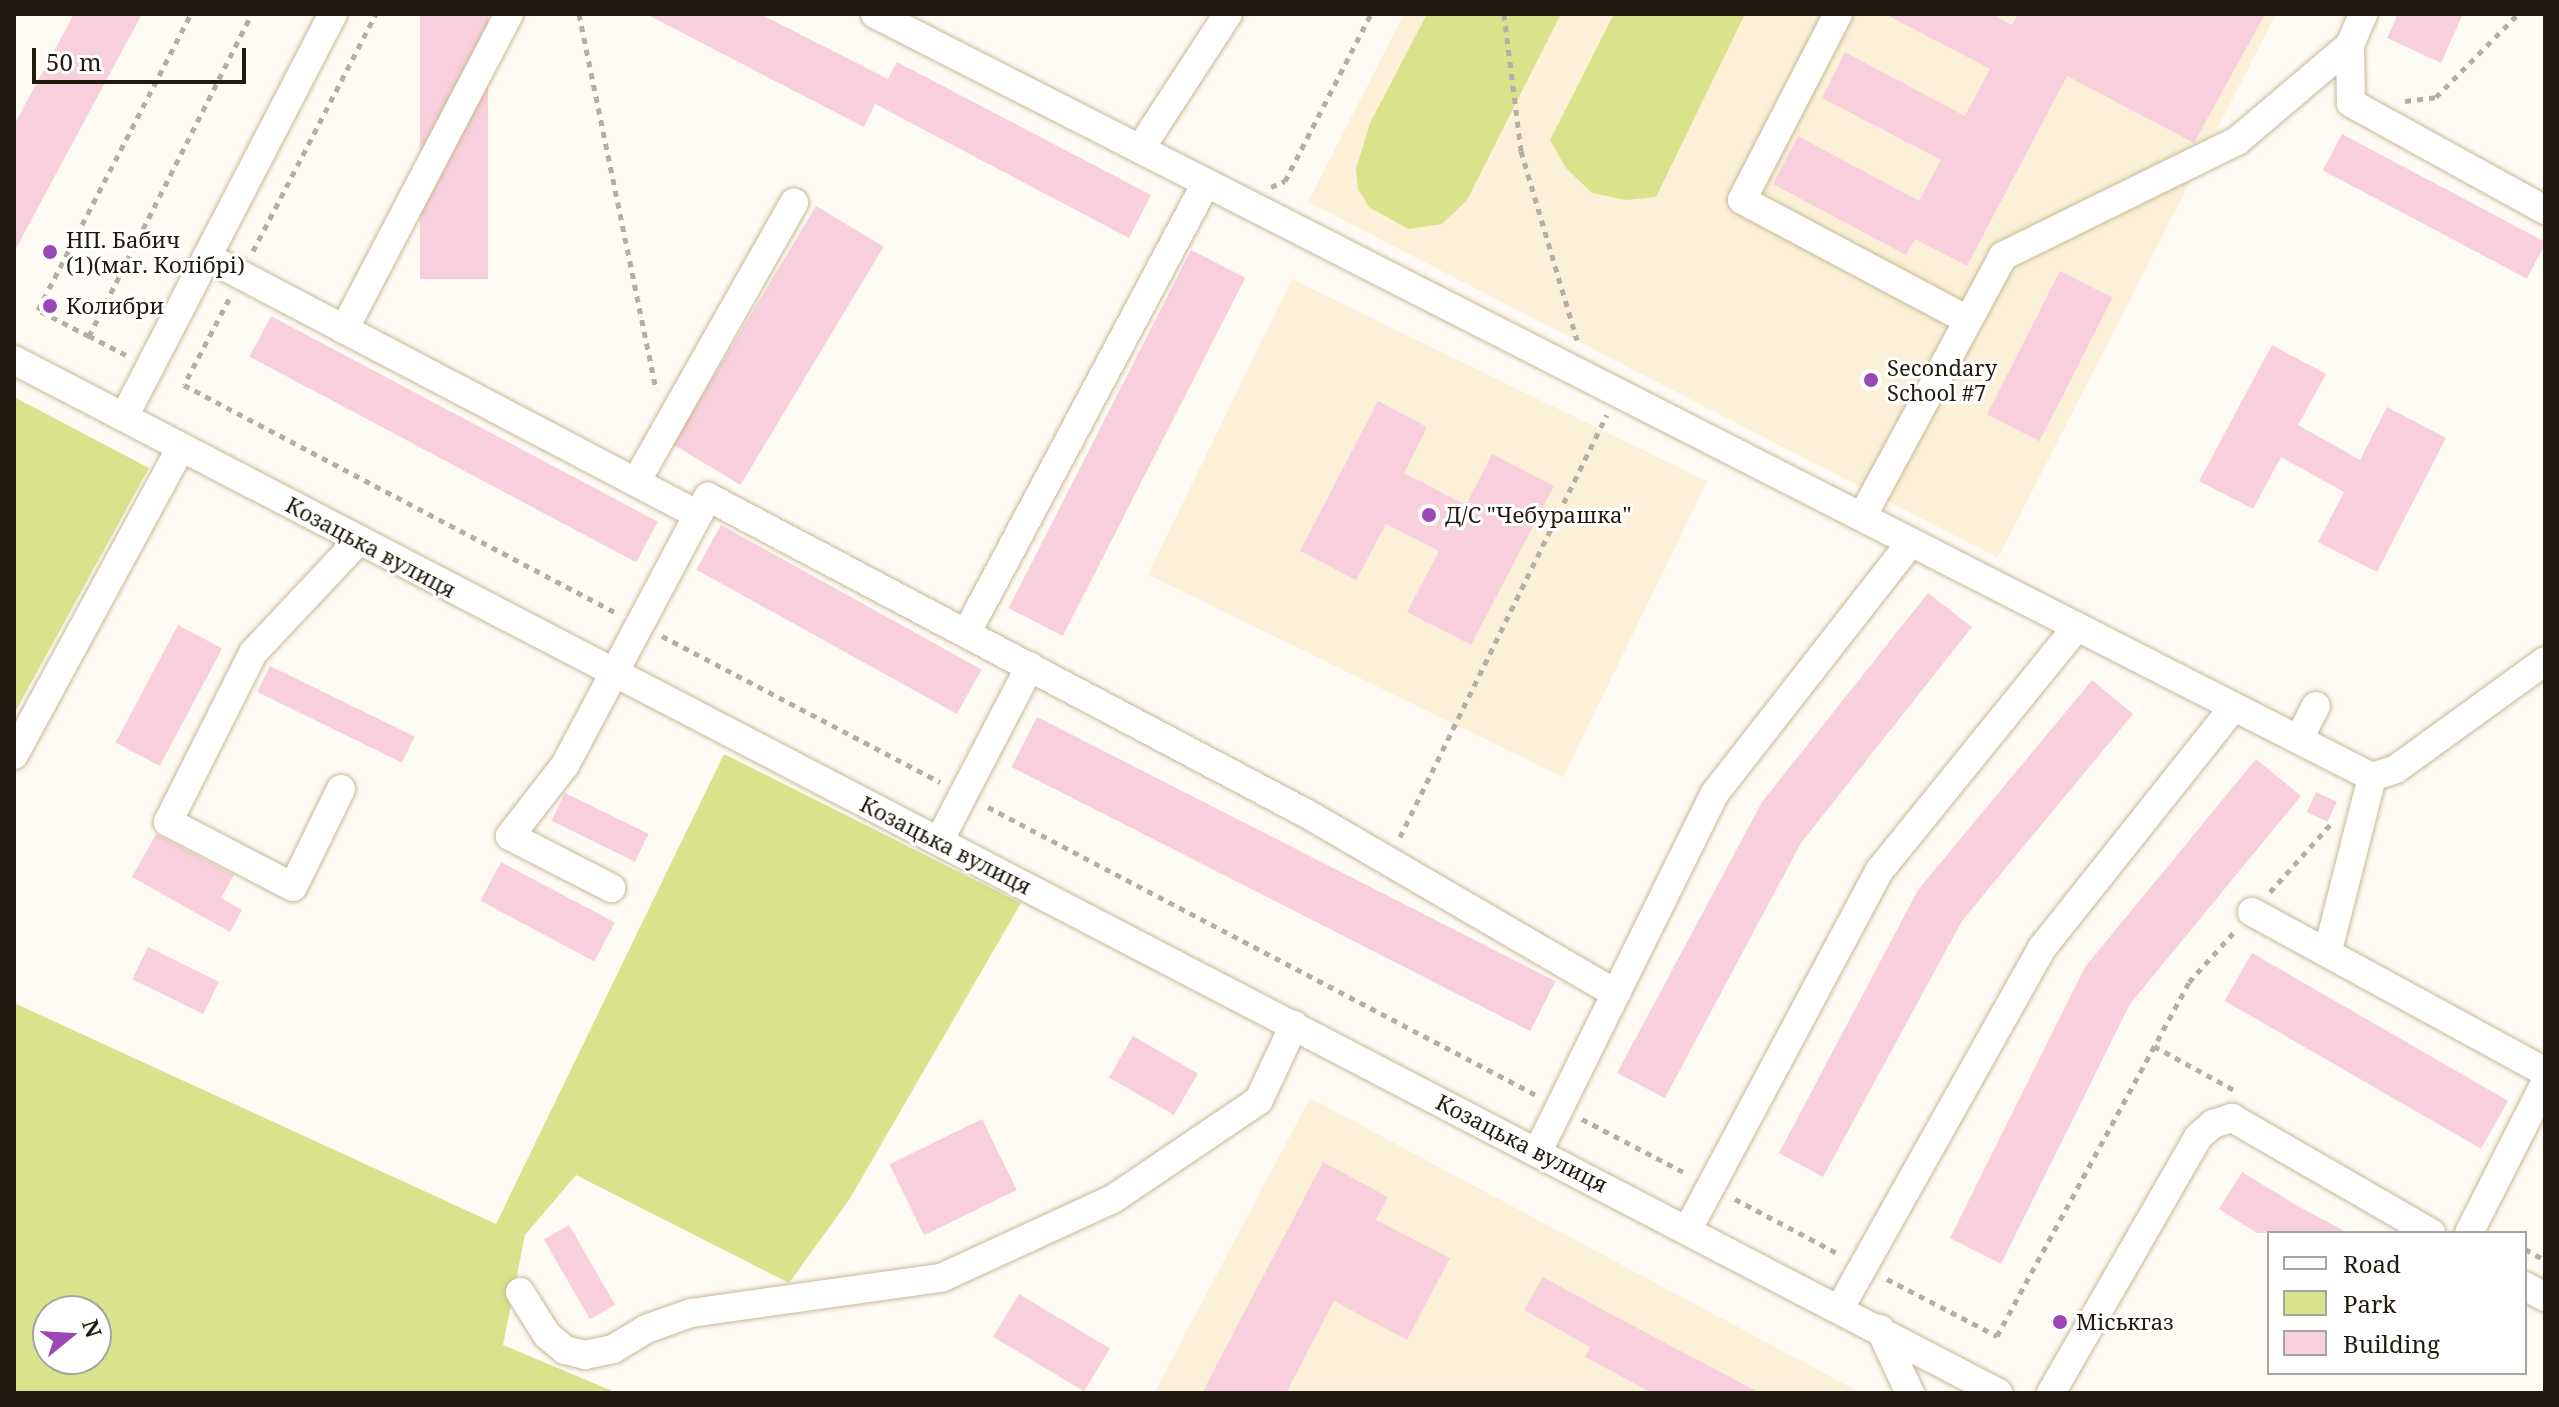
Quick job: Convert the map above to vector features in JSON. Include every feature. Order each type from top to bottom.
[{"type":"street","points":[[124,417],[333,14]]},
{"type":"street","points":[[344,329],[509,14]]},
{"type":"street","points":[[875,14],[2372,777],[2396,769],[2545,661]]},
{"type":"street","points":[[1140,149],[1228,14]]},
{"type":"street","points":[[1838,14],[1742,200],[1968,320]]},
{"type":"street","points":[[2363,14],[2350,45],[2351,103],[2545,210]]},
{"type":"street","points":[[1862,517],[2003,256],[2237,141],[2350,45]]},
{"type":"street","points":[[967,632],[1206,183]]},
{"type":"street","points":[[636,482],[794,203]]},
{"type":"street","points":[[207,257],[698,515]]},
{"type":"street","name":"Козацька вулиця","points":[[14,360],[616,676],[1840,1308],[1998,1393]]},
{"type":"street","points":[[14,755],[181,447]]},
{"type":"street","points":[[611,888],[510,836],[565,765],[616,676],[708,497],[967,632],[1389,861],[1616,994]]},
{"type":"street","points":[[341,789],[293,887],[168,822],[253,653],[359,540]]},
{"type":"street","points":[[1538,1151],[1715,793],[1911,542]]},
{"type":"street","points":[[1688,1229],[1880,870],[2077,627]]},
{"type":"street","points":[[939,841],[1030,666]]},
{"type":"street","points":[[2299,739],[2316,706]]},
{"type":"street","points":[[1840,1308],[2042,948],[2234,707]]},
{"type":"street","points":[[2328,950],[2372,777]]},
{"type":"street","points":[[2252,912],[2328,950],[2545,1072]]},
{"type":"street","points":[[520,1292],[547,1335],[565,1350],[585,1355],[613,1349],[646,1329],[691,1313],[941,1278],[1113,1199],[1259,1100],[1294,1025]]},
{"type":"street","points":[[2470,1231],[2545,1083]]},
{"type":"street","points":[[2051,1393],[2198,1137],[2213,1124],[2232,1118],[2428,1231]]},
{"type":"street","points":[[2527,1287],[2545,1297]]},
{"type":"street","points":[[1880,1329],[1910,1393]]},
{"type":"path","points":[[184,385],[38,310],[191,14]]},
{"type":"path","points":[[89,336],[252,14]]},
{"type":"path","points":[[579,14],[664,432]]},
{"type":"path","points":[[1242,200],[1285,181],[1371,14]]},
{"type":"path","points":[[1504,14],[1521,151],[1589,378]]},
{"type":"path","points":[[2356,106],[2436,97],[2518,14]]},
{"type":"path","points":[[1389,861],[1618,393]]},
{"type":"path","points":[[1997,1336],[2189,982],[2332,822]]},
{"type":"path","points":[[2527,1250],[2545,1260]]},
{"type":"shaded area","name":"Secondary School #7","points":[[1404,14],[2276,14],[1998,558],[1308,202]]},
{"type":"shaded area","points":[[1292,279],[1707,482],[1563,777],[1148,575]]},
{"type":"shaded area","points":[[1310,1098],[1852,1388],[1857,1393],[1154,1393]]},
{"type":"green space","points":[[1427,14],[1561,14],[1467,200],[1442,224],[1408,229],[1369,207],[1358,189],[1356,169],[1370,123]]},
{"type":"green space","points":[[1614,14],[1745,14],[1656,197],[1626,200],[1592,193],[1566,168],[1550,140]]},
{"type":"green space","points":[[14,397],[149,468],[14,714]]},
{"type":"green space","points":[[724,754],[1021,903],[849,1200],[789,1283],[576,1175],[525,1235],[503,1345],[617,1393],[14,1393],[14,1003],[496,1224]]},
{"type":"building","points":[[74,14],[142,14],[14,252],[14,125]]},
{"type":"building","points":[[420,14],[488,14],[488,279],[420,279]]},
{"type":"building","points":[[646,14],[760,14],[888,79],[897,62],[1151,195],[1129,238],[875,104],[864,127]]},
{"type":"building","points":[[1885,14],[1992,14],[2012,25],[2018,14],[2265,14],[2194,143],[2067,76],[1967,266],[1915,239],[1906,255],[1773,184],[1798,136],[1919,201],[1941,160],[1822,98],[1845,52],[1965,116],[1990,69]]},
{"type":"building","points":[[2398,14],[2463,14],[2441,63],[2387,38]]},
{"type":"building","points":[[2342,134],[2545,242],[2527,279],[2323,170]]},
{"type":"building","points":[[816,206],[884,247],[741,485],[673,444]]},
{"type":"building","points":[[1191,250],[1245,278],[1063,636],[1008,608]]},
{"type":"building","points":[[2060,271],[2113,298],[2039,441],[1987,414]]},
{"type":"building","points":[[271,316],[658,522],[636,562],[249,357]]},
{"type":"building","points":[[2272,345],[2326,374],[2298,425],[2360,460],[2387,407],[2446,438],[2377,572],[2318,542],[2344,492],[2281,457],[2253,509],[2199,481]]},
{"type":"building","name":"Д/С \"Чебурашка\"","points":[[1378,401],[1427,427],[1404,473],[1466,505],[1492,454],[1554,486],[1471,645],[1407,612],[1439,551],[1386,524],[1356,580],[1300,551]]},
{"type":"building","points":[[721,525],[982,669],[957,714],[696,570]]},
{"type":"building","points":[[1928,593],[1972,627],[1801,843],[1665,1098],[1617,1073],[1762,802]]},
{"type":"building","points":[[178,625],[222,648],[160,766],[116,742]]},
{"type":"building","points":[[270,666],[415,737],[402,763],[257,692]]},
{"type":"building","points":[[2092,680],[2133,714],[1962,921],[1823,1177],[1779,1153],[1918,890]]},
{"type":"building","points":[[1037,717],[1556,981],[1530,1031],[1012,767]]},
{"type":"building","points":[[2256,759],[2301,796],[2130,1004],[2001,1264],[1950,1238],[2085,967]]},
{"type":"building","points":[[2316,792],[2337,802],[2328,822],[2307,812]]},
{"type":"building","points":[[565,793],[649,834],[635,862],[551,821]]},
{"type":"building","points":[[156,834],[234,875],[221,898],[242,910],[230,932],[132,877]]},
{"type":"building","points":[[501,862],[615,923],[594,961],[480,901]]},
{"type":"building","points":[[148,947],[219,982],[203,1014],[132,979]]},
{"type":"building","points":[[2252,953],[2508,1101],[2481,1149],[2224,1001]]},
{"type":"building","points":[[1133,1036],[1198,1074],[1174,1115],[1109,1078]]},
{"type":"building","points":[[982,1119],[1017,1190],[924,1235],[889,1164]]},
{"type":"building","points":[[1323,1162],[1388,1197],[1376,1220],[1450,1258],[1407,1340],[1334,1301],[1286,1393],[1202,1393]]},
{"type":"building","points":[[2242,1172],[2344,1231],[2257,1233],[2219,1209]]},
{"type":"building","points":[[569,1225],[615,1305],[590,1319],[544,1240]]},
{"type":"building","points":[[1543,1277],[1760,1393],[1652,1393],[1585,1357],[1590,1347],[1524,1310]]},
{"type":"building","points":[[1019,1294],[1110,1349],[1084,1391],[993,1337]]},
{"type":"place","name":"НП. Бабич (1)(маг. Колібрі)","points":[[50,252]]},
{"type":"place","name":"Колибри","points":[[50,306]]},
{"type":"place","name":"Secondary School #7","points":[[1871,380]]},
{"type":"place","name":"Д/С \"Чебурашка\"","points":[[1429,515]]},
{"type":"place","name":"Міськгаз","points":[[2060,1322]]}]
